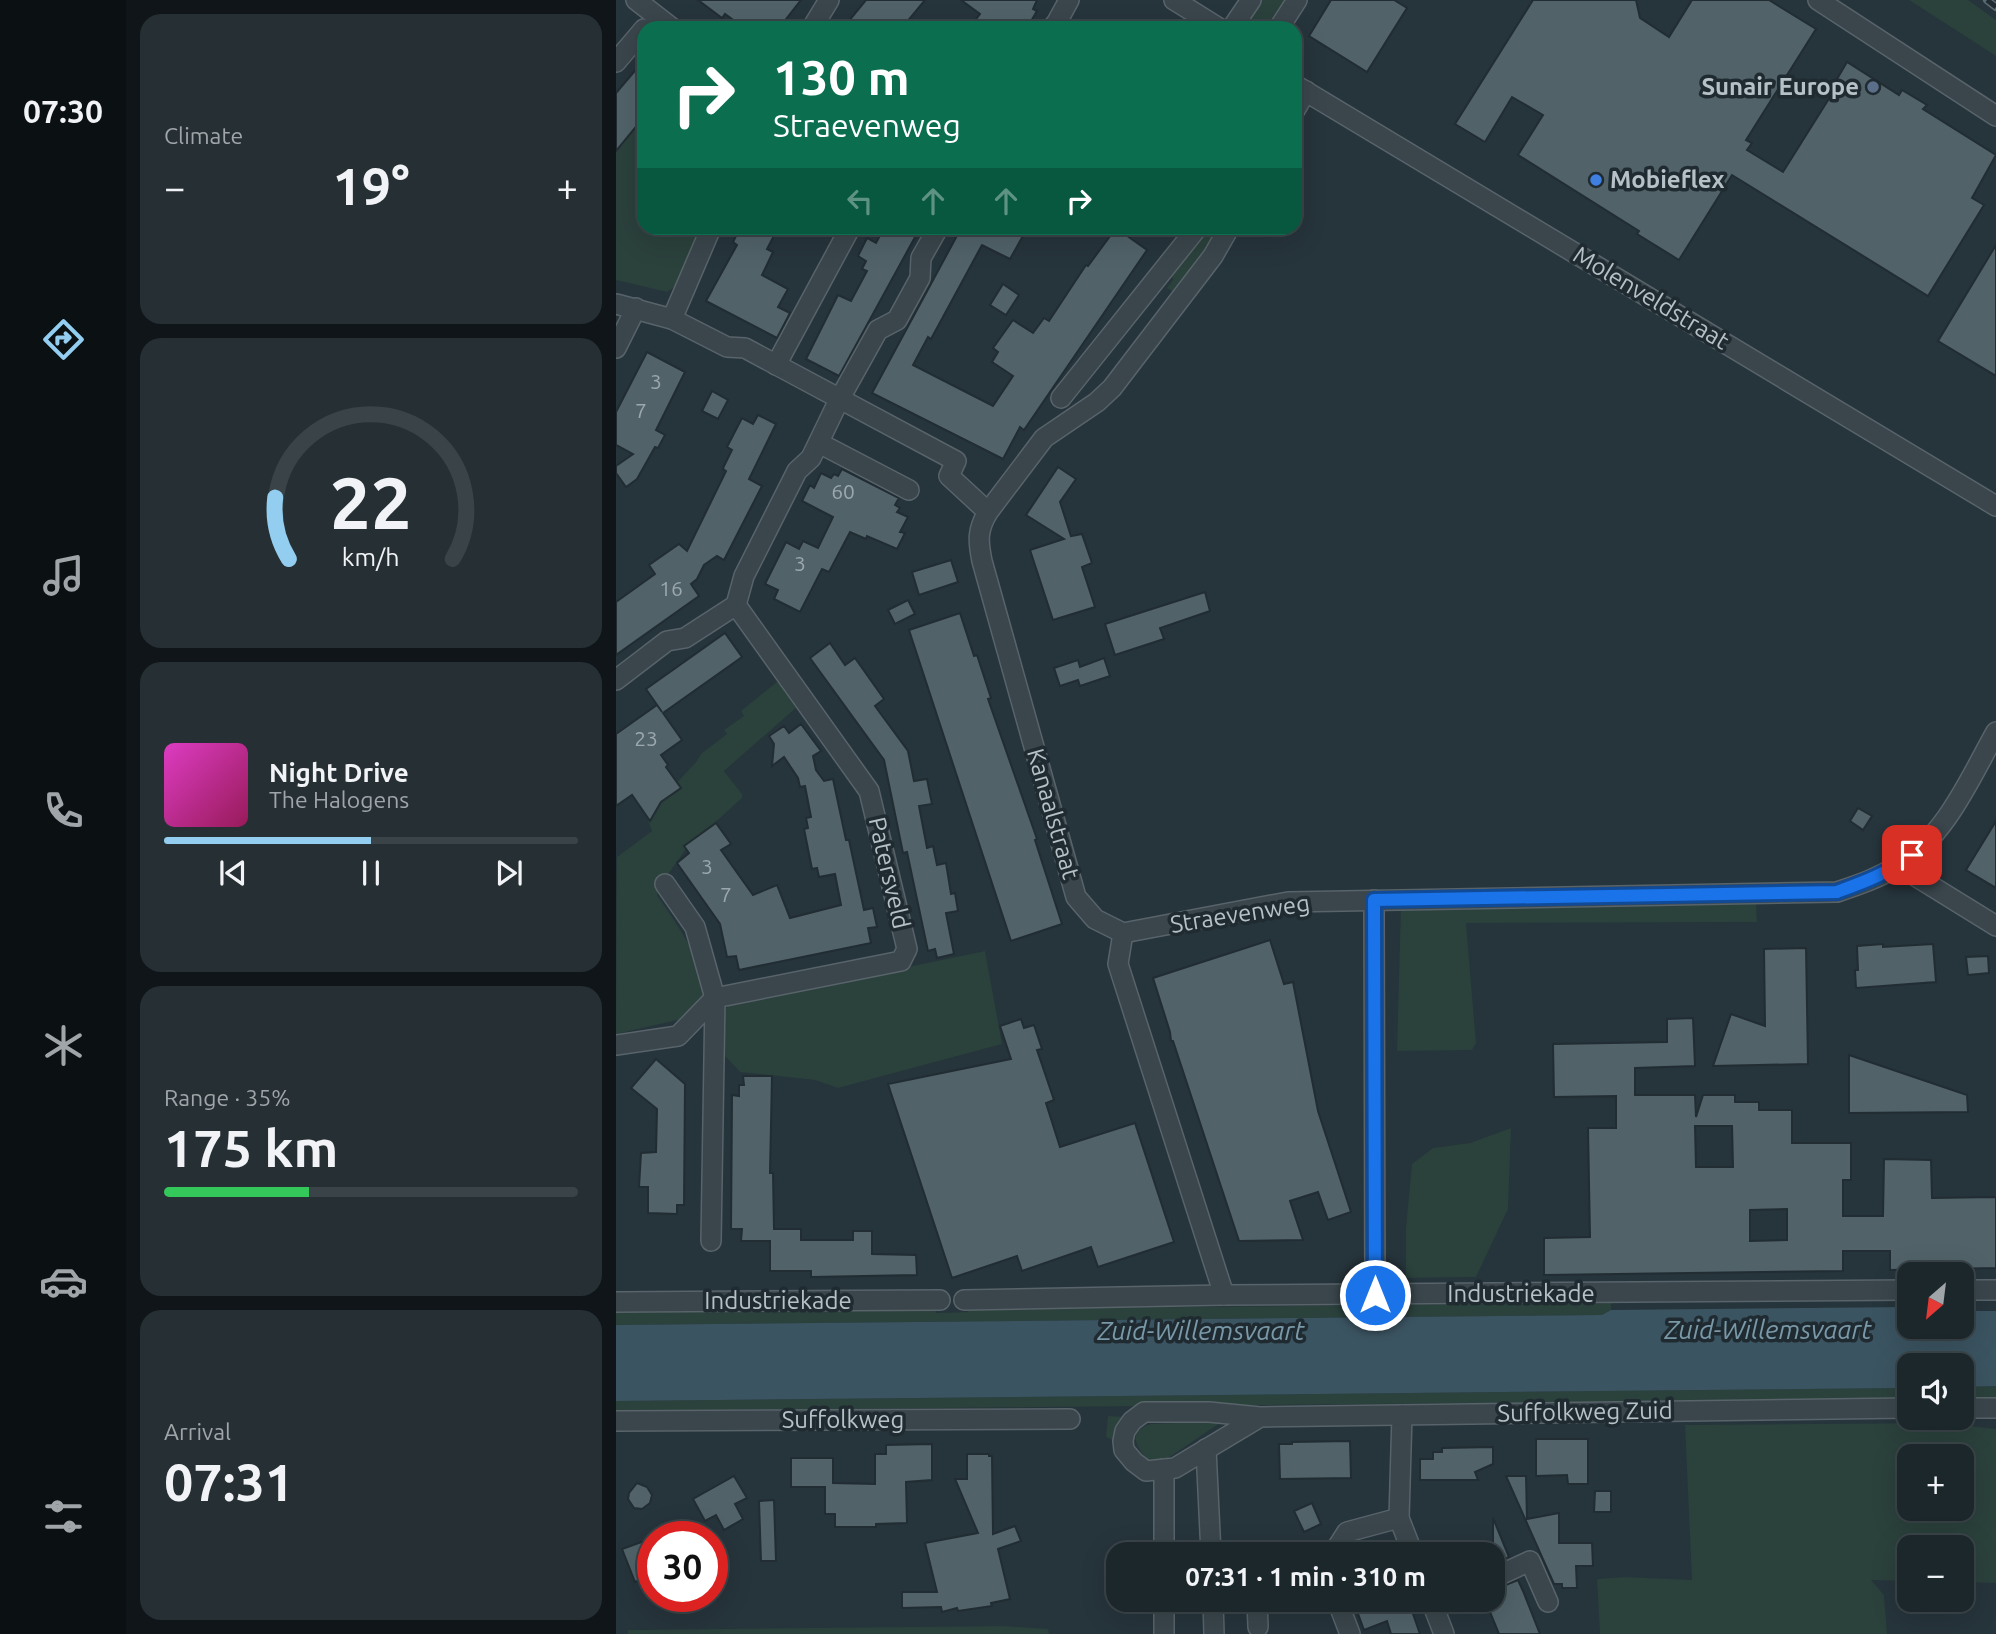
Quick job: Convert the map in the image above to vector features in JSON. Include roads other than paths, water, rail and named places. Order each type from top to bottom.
[{"type":"street","points":[[636,0],[646,21]]},
{"type":"street","points":[[816,21],[829,0]]},
{"type":"street","points":[[1061,21],[1069,0]]},
{"type":"street","points":[[1174,0],[1208,21]]},
{"type":"street","points":[[1237,21],[1251,0]]},
{"type":"street","points":[[1284,21],[1297,0]]},
{"type":"street","points":[[1818,0],[1996,116]]},
{"type":"street","points":[[616,62],[637,37]]},
{"type":"street","name":"Molenveldstraat","points":[[1302,89],[1996,506]]},
{"type":"street","points":[[673,319],[708,235]]},
{"type":"street","points":[[776,365],[846,235]]},
{"type":"street","points":[[616,680],[667,642],[685,638],[736,605],[744,576],[797,471],[811,458],[878,330],[897,320],[920,278],[921,258],[934,235]]},
{"type":"street","points":[[1061,398],[1191,235]]},
{"type":"street","points":[[616,304],[673,319],[727,348],[745,348],[956,461],[949,476],[988,512],[1044,438],[1097,402],[1112,388],[1213,256],[1225,235]]},
{"type":"street","points":[[616,348],[636,308]]},
{"type":"street","points":[[819,443],[909,490]]},
{"type":"street","name":"Kanaalstraat","points":[[988,512],[980,524],[978,538],[982,561],[1076,897],[1095,919],[1123,933]]},
{"type":"street","name":"Patersveld","points":[[715,998],[901,961],[907,949],[869,791],[736,605]]},
{"type":"street","name":"Straevenweg","points":[[1123,933],[1288,902],[1837,892],[1899,866],[1926,845],[1952,811],[1996,732]]},
{"type":"street","points":[[1899,866],[1996,926]]},
{"type":"street","points":[[665,884],[695,927],[715,998],[711,1241]]},
{"type":"street","points":[[1374,900],[1375,1295]]},
{"type":"street","points":[[1123,933],[1118,964],[1224,1295]]},
{"type":"street","points":[[616,1045],[678,1036],[715,998]]},
{"type":"street","name":"Industriekade","points":[[964,1300],[1224,1295],[1897,1290]]},
{"type":"street","points":[[1974,1290],[1996,1290]]},
{"type":"street","name":"Industriekade","points":[[616,1302],[940,1300]]},
{"type":"street","name":"Suffolkweg Zuid","points":[[1260,1418],[1175,1468],[1146,1471],[1133,1462],[1124,1450],[1125,1431],[1132,1421],[1144,1412],[1209,1412],[1260,1418],[1897,1408]]},
{"type":"street","points":[[1974,1408],[1996,1408]]},
{"type":"street","points":[[1402,1415],[1399,1518],[1408,1542]]},
{"type":"street","name":"Suffolkweg","points":[[616,1421],[1070,1419]]},
{"type":"street","points":[[1206,1450],[1210,1542]]},
{"type":"street","points":[[1164,1469],[1164,1542]]},
{"type":"street","points":[[1340,1542],[1346,1532],[1399,1518]]},
{"type":"street","points":[[1505,1572],[1530,1561],[1548,1602]]},
{"type":"street","points":[[1164,1612],[1164,1634]]},
{"type":"street","points":[[1213,1612],[1214,1634]]},
{"type":"street","points":[[1257,1612],[1258,1627]]},
{"type":"street","points":[[1342,1612],[1350,1634]]},
{"type":"street","points":[[1439,1612],[1444,1634]]},
{"type":"water","name":"Zuid-Willemsvaart","points":[[1897,1307],[1897,1339],[1974,1339],[1974,1310],[1996,1311],[1996,1386],[1974,1387],[1974,1353],[1897,1353],[1897,1388],[616,1401],[616,1325],[1602,1315],[1611,1310]]},
{"type":"railway","points":[[1987,0],[1996,7]]},
{"type":"place","name":"Sunair Europe","points":[[1873,87]]},
{"type":"place","name":"Mobieflex","points":[[1596,180]]}]
